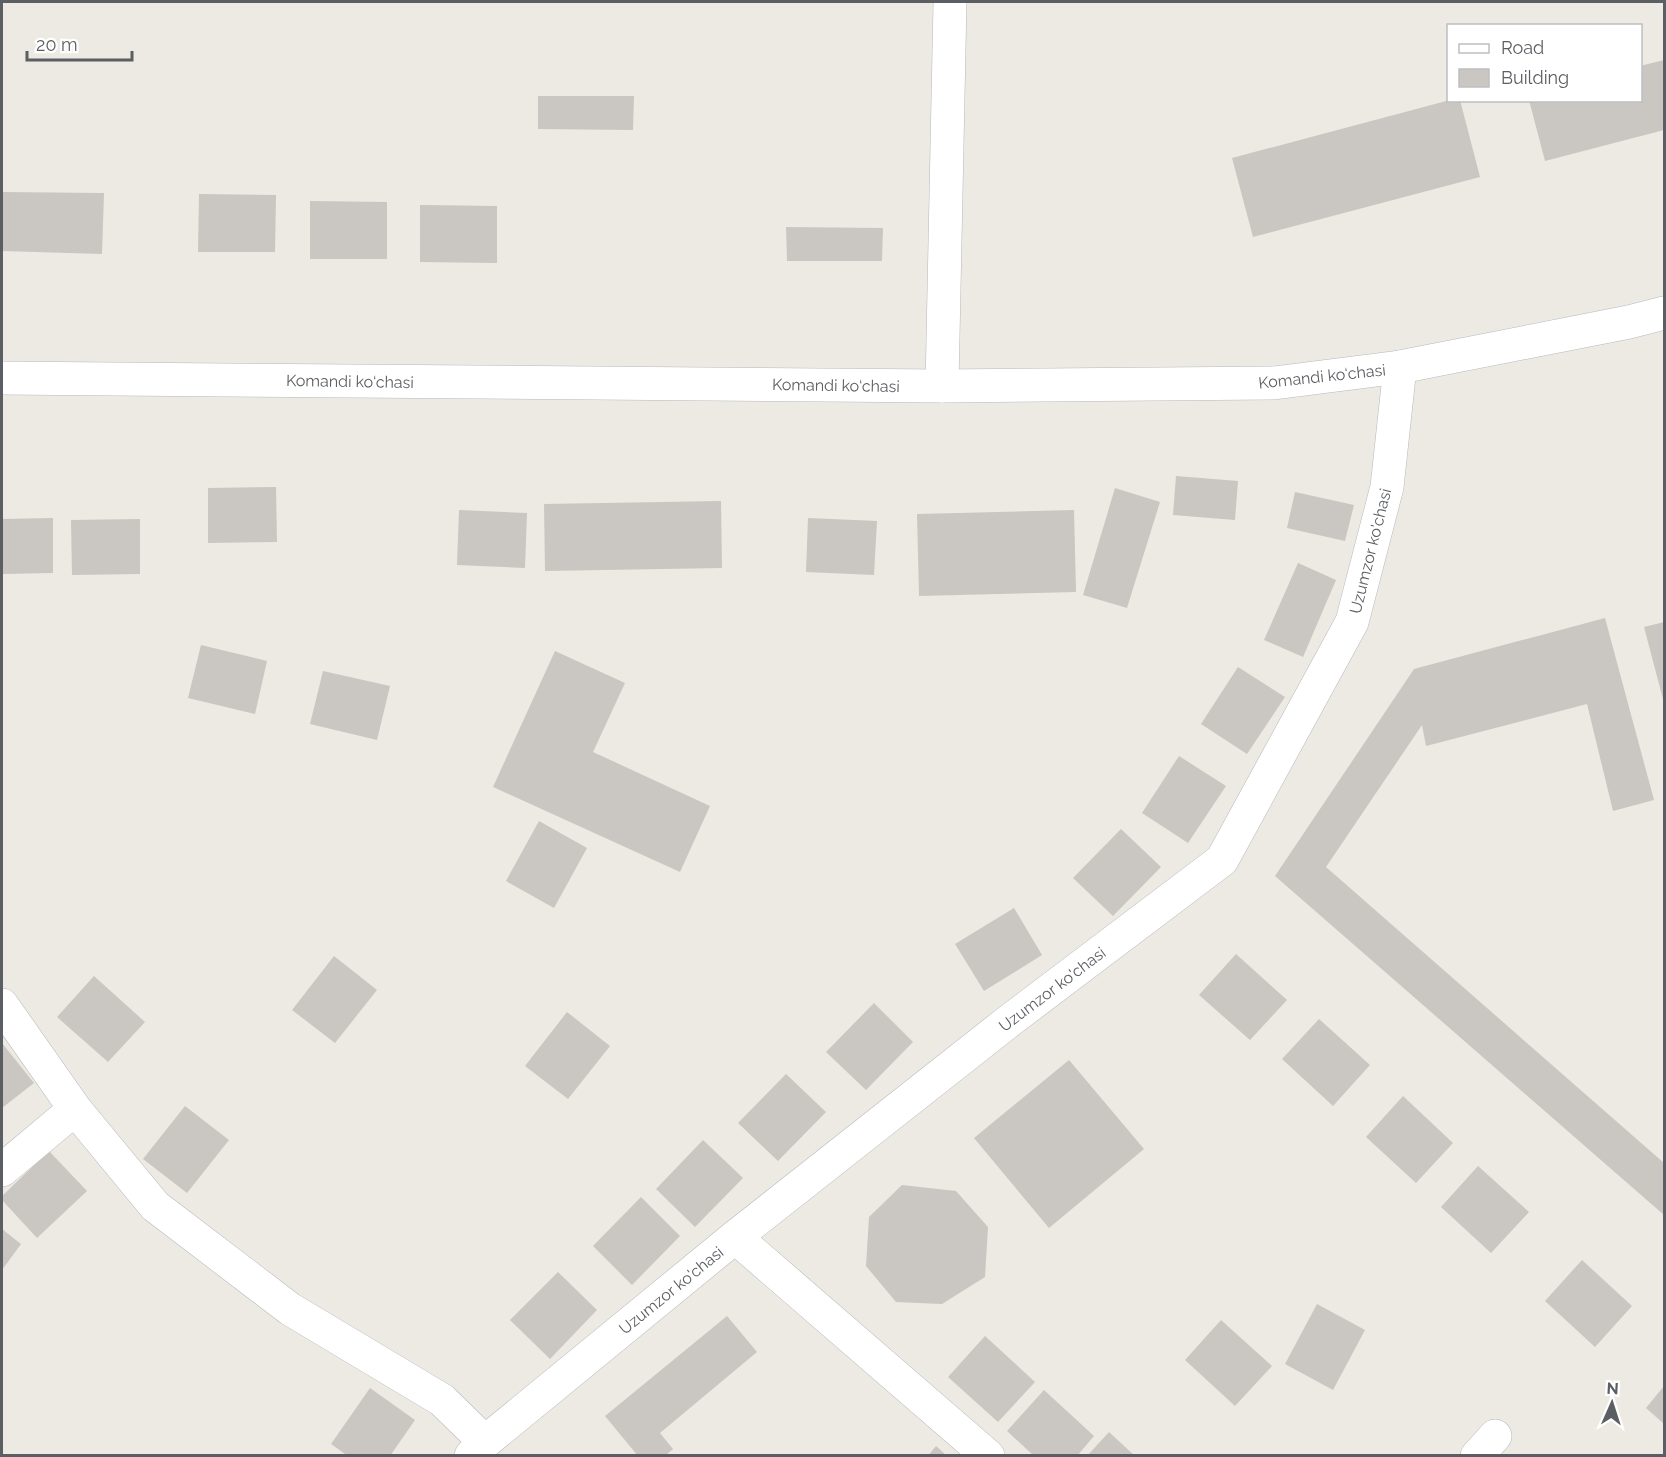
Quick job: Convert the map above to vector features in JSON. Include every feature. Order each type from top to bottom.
[{"type":"street","points":[[942,386],[950,2]]},
{"type":"street","name":"Komandi ko‘chasi","points":[[2,378],[942,386],[1274,383],[1400,367],[1665,313]]},
{"type":"street","name":"Uzumzor ko'chasi","points":[[478,1449],[735,1237],[1008,1021],[1222,860],[1352,622],[1387,487],[1400,367]]},
{"type":"street","points":[[2,1005],[75,1109],[155,1206],[290,1309],[442,1400],[478,1449]]},
{"type":"street","points":[[2,1170],[75,1109]]},
{"type":"street","points":[[735,1237],[988,1455]]},
{"type":"building","points":[[1664,60],[1664,130],[1545,161],[1530,102],[1642,102],[1642,66]]},
{"type":"building","points":[[538,96],[634,96],[633,130],[538,129]]},
{"type":"building","points":[[1447,101],[1461,102],[1480,177],[1253,237],[1232,158]]},
{"type":"building","points":[[2,192],[104,193],[102,254],[2,251]]},
{"type":"building","points":[[199,194],[276,195],[275,252],[198,252]]},
{"type":"building","points":[[310,201],[387,202],[387,259],[310,259]]},
{"type":"building","points":[[420,205],[497,206],[497,263],[420,262]]},
{"type":"building","points":[[786,227],[883,228],[882,261],[787,261]]},
{"type":"building","points":[[1176,476],[1238,481],[1235,520],[1173,515]]},
{"type":"building","points":[[276,487],[277,542],[208,543],[208,488]]},
{"type":"building","points":[[1115,488],[1160,502],[1127,608],[1083,595]]},
{"type":"building","points":[[1295,492],[1354,505],[1345,541],[1287,528]]},
{"type":"building","points":[[721,501],[722,568],[545,571],[544,504]]},
{"type":"building","points":[[459,510],[527,513],[525,568],[457,565]]},
{"type":"building","points":[[1074,510],[1076,592],[919,596],[917,514]]},
{"type":"building","points":[[53,518],[53,573],[2,574],[2,519]]},
{"type":"building","points":[[808,518],[877,521],[874,575],[806,572]]},
{"type":"building","points":[[140,519],[140,574],[72,575],[71,520]]},
{"type":"building","points":[[1298,563],[1336,580],[1303,657],[1264,640]]},
{"type":"building","points":[[1605,618],[1654,800],[1613,811],[1587,704],[1426,746],[1422,725],[1326,867],[1664,1163],[1664,1215],[1275,876],[1414,669]]},
{"type":"building","points":[[1664,622],[1664,703],[1644,627]]},
{"type":"building","points":[[201,645],[267,661],[255,714],[188,698]]},
{"type":"building","points":[[555,651],[625,683],[593,752],[710,806],[680,872],[493,787]]},
{"type":"building","points":[[1238,667],[1285,697],[1247,754],[1201,724]]},
{"type":"building","points":[[323,671],[390,686],[377,740],[310,724]]},
{"type":"building","points":[[1179,756],[1226,786],[1188,843],[1142,813]]},
{"type":"building","points":[[539,821],[587,848],[554,908],[506,881]]},
{"type":"building","points":[[1121,829],[1161,867],[1113,916],[1073,878]]},
{"type":"building","points":[[1014,908],[1042,955],[984,991],[955,944]]},
{"type":"building","points":[[1236,954],[1287,1000],[1250,1040],[1199,995]]},
{"type":"building","points":[[334,956],[377,990],[335,1043],[292,1010]]},
{"type":"building","points":[[94,976],[145,1022],[108,1062],[57,1017]]},
{"type":"building","points":[[874,1003],[913,1042],[866,1090],[826,1052]]},
{"type":"building","points":[[567,1012],[610,1046],[568,1099],[525,1066]]},
{"type":"building","points":[[1319,1019],[1370,1065],[1333,1106],[1282,1059]]},
{"type":"building","points":[[2,1043],[34,1083],[2,1108]]},
{"type":"building","points":[[1069,1060],[1144,1149],[1049,1228],[974,1138]]},
{"type":"building","points":[[786,1074],[826,1112],[778,1161],[738,1123]]},
{"type":"building","points":[[1403,1096],[1453,1143],[1416,1183],[1366,1137]]},
{"type":"building","points":[[185,1106],[229,1140],[187,1193],[143,1159]]},
{"type":"building","points":[[703,1140],[743,1178],[695,1227],[656,1189]]},
{"type":"building","points":[[49,1151],[87,1191],[37,1238],[2,1200],[2,1196]]},
{"type":"building","points":[[1478,1166],[1529,1212],[1491,1253],[1441,1207]]},
{"type":"building","points":[[902,1185],[956,1191],[988,1227],[985,1277],[942,1304],[896,1302],[866,1266],[869,1217]]},
{"type":"building","points":[[641,1197],[680,1236],[632,1285],[593,1246]]},
{"type":"building","points":[[2,1229],[21,1244],[2,1270]]},
{"type":"building","points":[[1582,1260],[1632,1306],[1595,1347],[1545,1301]]},
{"type":"building","points":[[558,1272],[597,1310],[550,1359],[510,1320]]},
{"type":"building","points":[[1317,1304],[1365,1330],[1333,1390],[1285,1364]]},
{"type":"building","points":[[727,1316],[757,1352],[660,1433],[673,1449],[665,1456],[638,1456],[605,1416]]},
{"type":"building","points":[[1221,1320],[1272,1366],[1235,1406],[1185,1360]]},
{"type":"building","points":[[985,1336],[1035,1382],[998,1422],[948,1377]]},
{"type":"building","points":[[1664,1386],[1664,1424],[1646,1408]]},
{"type":"building","points":[[370,1388],[415,1420],[390,1456],[348,1456],[331,1444]]},
{"type":"building","points":[[1044,1390],[1094,1436],[1077,1456],[1034,1456],[1007,1431]]},
{"type":"building","points":[[1109,1432],[1135,1456],[1087,1456]]},
{"type":"building","points":[[936,1446],[947,1456],[928,1456]]}]
